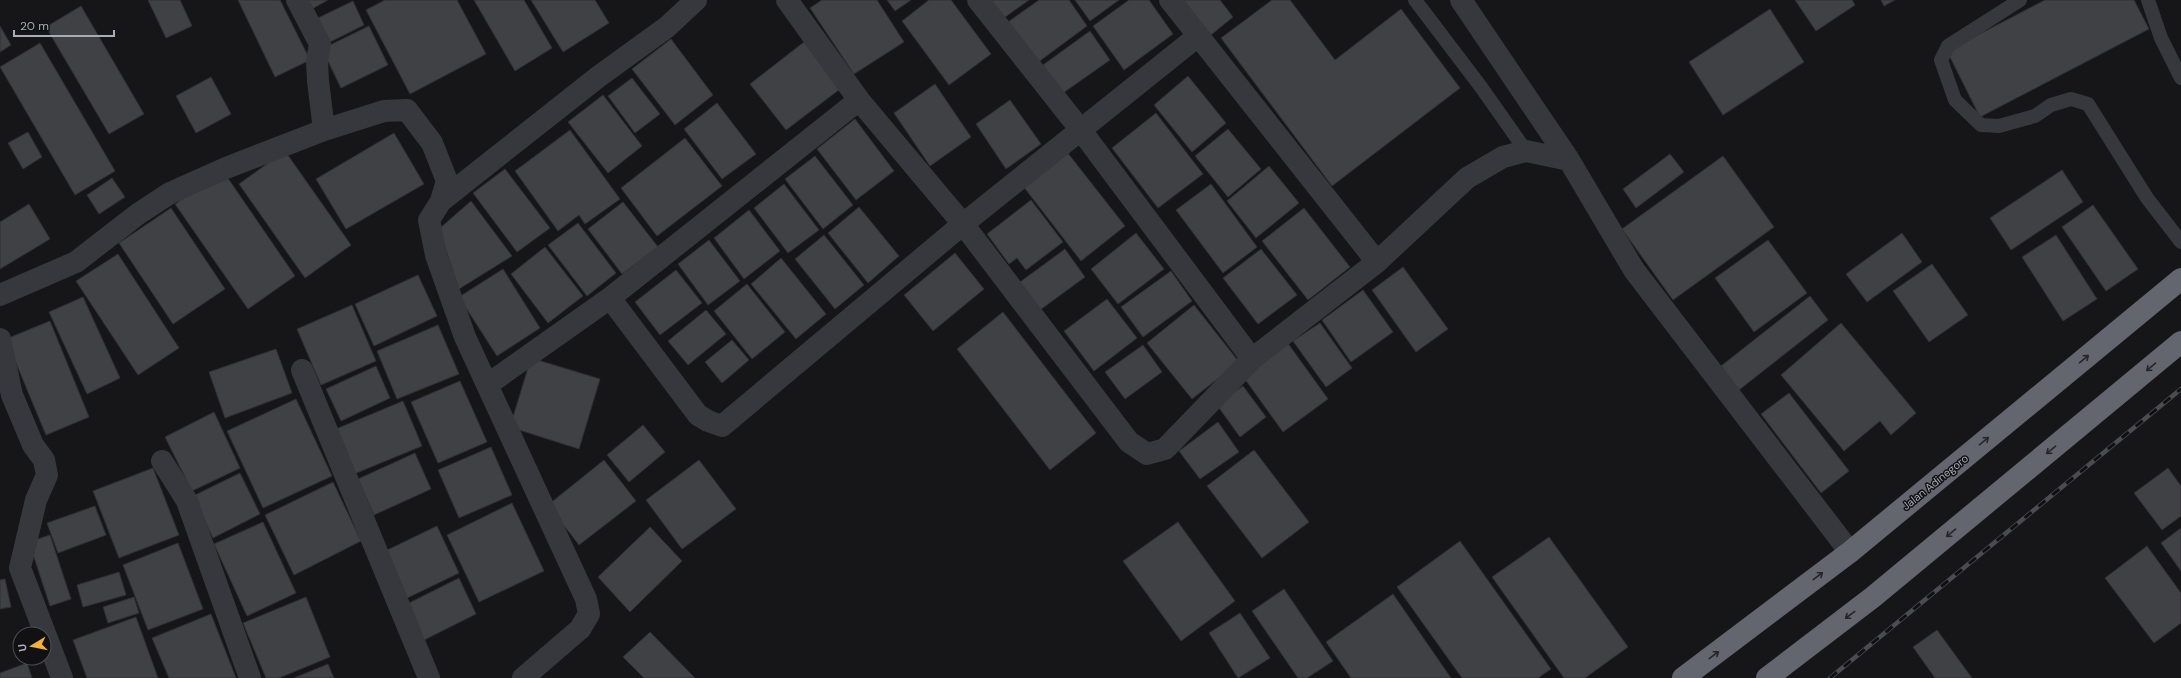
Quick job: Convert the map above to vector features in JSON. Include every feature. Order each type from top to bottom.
[{"type":"highway","name":"Jalan Adinegoro","points":[[1683,678],[1850,552],[2181,279]]},
{"type":"highway","points":[[1767,678],[1873,597],[2181,342]]},
{"type":"street","points":[[297,0],[320,44],[317,61],[317,74],[324,130]]},
{"type":"street","points":[[441,201],[598,77],[667,27],[696,0]]},
{"type":"street","points":[[787,0],[859,100],[964,224],[1129,442],[1147,454],[1165,449],[1252,359],[1377,262],[1467,178],[1504,157],[1526,151],[1569,160]]},
{"type":"street","points":[[978,0],[1080,129],[1252,359]]},
{"type":"street","points":[[1170,0],[1377,262]]},
{"type":"street","points":[[1461,0],[1569,160],[1634,270],[1850,552]]},
{"type":"street","points":[[610,298],[698,415],[708,421],[722,426],[964,224],[1080,129],[1198,36]]},
{"type":"street","points":[[487,385],[610,298],[859,100]]},
{"type":"street","points":[[0,295],[76,262],[138,214],[170,193],[226,168],[324,130],[384,111],[407,110],[432,143],[447,181],[441,201],[429,220],[436,255],[465,337],[586,599],[589,614],[580,629],[523,678]]},
{"type":"street","points":[[0,339],[12,395],[33,445],[44,460],[47,475],[36,500],[20,568],[62,678]]},
{"type":"street","points":[[302,370],[429,678]]},
{"type":"street","points":[[162,461],[187,501],[250,678]]},
{"type":"lane","points":[[1415,0],[1481,87],[1526,151]]},
{"type":"lane","points":[[2020,0],[1948,46],[1941,60],[1955,100],[1981,124],[1999,126],[2035,116],[2051,105],[2071,99],[2088,104],[2147,198],[2181,242]]},
{"type":"lane","points":[[2148,0],[2161,38],[2181,78]]},
{"type":"building","points":[[148,0],[180,0],[192,26],[166,38]]},
{"type":"building","points":[[238,0],[280,0],[310,60],[275,77]]},
{"type":"building","points":[[305,0],[328,0],[310,10]]},
{"type":"building","points":[[385,0],[457,0],[486,54],[410,94],[366,10]]},
{"type":"building","points":[[474,0],[524,0],[552,48],[515,71]]},
{"type":"building","points":[[531,0],[595,0],[609,23],[563,52]]},
{"type":"building","points":[[822,0],[877,0],[904,42],[854,74],[810,8]]},
{"type":"building","points":[[887,0],[911,0],[895,11]]},
{"type":"building","points":[[929,0],[951,0],[991,54],[949,85],[902,21]]},
{"type":"building","points":[[986,0],[1029,0],[1001,20]]},
{"type":"building","points":[[1039,0],[1069,0],[1087,26],[1037,63],[1008,22]]},
{"type":"building","points":[[1075,0],[1119,0],[1090,21]]},
{"type":"building","points":[[1129,0],[1149,0],[1173,34],[1124,70],[1093,26]]},
{"type":"building","points":[[1183,0],[1220,0],[1233,17],[1211,35]]},
{"type":"building","points":[[1272,0],[1290,0],[1335,60],[1401,9],[1460,88],[1332,186],[1221,38]]},
{"type":"building","points":[[1795,0],[1852,0],[1855,5],[1816,31]]},
{"type":"building","points":[[1881,0],[1895,0],[1884,6]]},
{"type":"building","points":[[2045,0],[2134,0],[2149,29],[1980,117],[1947,51]]},
{"type":"building","points":[[353,1],[364,25],[330,42],[318,18]]},
{"type":"building","points":[[81,6],[144,114],[109,134],[46,27]]},
{"type":"building","points":[[1770,9],[1804,62],[1723,115],[1689,62]]},
{"type":"building","points":[[0,26],[11,45],[0,52]]},
{"type":"building","points":[[369,26],[388,65],[341,88],[322,49]]},
{"type":"building","points":[[1090,31],[1110,60],[1063,93],[1043,65]]},
{"type":"building","points":[[671,39],[713,95],[675,125],[632,69]]},
{"type":"building","points":[[804,42],[840,89],[786,130],[750,84]]},
{"type":"building","points":[[40,43],[115,171],[75,195],[0,67]]},
{"type":"building","points":[[1188,76],[1226,123],[1192,152],[1154,105]]},
{"type":"building","points":[[211,77],[231,114],[196,133],[176,96]]},
{"type":"building","points":[[632,78],[660,114],[635,133],[608,96]]},
{"type":"building","points":[[935,84],[971,137],[930,166],[894,113]]},
{"type":"building","points":[[603,95],[642,146],[608,173],[568,122]]},
{"type":"building","points":[[1010,100],[1041,144],[1006,169],[976,124]]},
{"type":"building","points":[[717,103],[756,154],[722,179],[684,129]]},
{"type":"building","points":[[1156,113],[1203,174],[1158,208],[1112,148]]},
{"type":"building","points":[[855,119],[894,171],[856,200],[817,149]]},
{"type":"building","points":[[1228,129],[1261,169],[1228,197],[1195,156]]},
{"type":"building","points":[[570,130],[620,199],[585,224],[579,215],[558,231],[515,171]]},
{"type":"building","points":[[28,132],[42,157],[23,169],[8,143]]},
{"type":"building","points":[[394,133],[424,184],[346,229],[316,179]]},
{"type":"building","points":[[685,138],[722,186],[657,236],[621,188]]},
{"type":"building","points":[[285,151],[351,245],[305,278],[239,184]]},
{"type":"building","points":[[1067,152],[1125,226],[1081,261],[1023,186]]},
{"type":"building","points":[[1670,154],[1684,172],[1636,208],[1623,189]]},
{"type":"building","points":[[815,156],[853,205],[823,229],[785,179]]},
{"type":"building","points":[[1723,156],[1774,227],[1673,300],[1622,229]]},
{"type":"building","points":[[1269,166],[1299,203],[1256,238],[1227,201]]},
{"type":"building","points":[[505,169],[550,228],[517,252],[473,193]]},
{"type":"building","points":[[2062,170],[2083,202],[2011,250],[1990,218]]},
{"type":"building","points":[[223,171],[295,276],[248,309],[175,204]]},
{"type":"building","points":[[112,178],[125,197],[99,214],[87,195]]},
{"type":"building","points":[[784,184],[819,230],[788,253],[754,208]]},
{"type":"building","points":[[1211,184],[1257,247],[1223,273],[1176,210]]},
{"type":"building","points":[[1031,200],[1063,242],[1026,270],[1017,258],[1009,264],[987,234]]},
{"type":"building","points":[[471,201],[512,256],[459,289],[439,229]]},
{"type":"building","points":[[623,202],[658,247],[622,274],[588,229]]},
{"type":"building","points":[[29,204],[50,239],[0,269],[0,222]]},
{"type":"building","points":[[2093,205],[2138,269],[2106,291],[2062,227]]},
{"type":"building","points":[[859,207],[899,256],[868,283],[828,233]]},
{"type":"building","points":[[171,208],[225,289],[173,324],[119,243]]},
{"type":"building","points":[[1304,208],[1350,267],[1308,300],[1262,241]]},
{"type":"building","points":[[749,210],[780,251],[744,279],[714,238]]},
{"type":"building","points":[[578,223],[616,273],[587,296],[548,245]]},
{"type":"building","points":[[1136,233],[1164,269],[1118,304],[1091,269]]},
{"type":"building","points":[[1902,233],[1922,262],[1867,302],[1846,274]]},
{"type":"building","points":[[824,235],[864,285],[835,309],[795,259]]},
{"type":"building","points":[[2056,235],[2097,299],[2063,321],[2022,257]]},
{"type":"building","points":[[709,240],[740,281],[708,305],[678,264]]},
{"type":"building","points":[[1768,240],[1807,293],[1754,332],[1715,278]]},
{"type":"building","points":[[545,247],[583,296],[548,323],[511,274]]},
{"type":"building","points":[[1065,249],[1085,277],[1040,310],[1020,282]]},
{"type":"building","points":[[1261,249],[1297,295],[1258,324],[1223,278]]},
{"type":"building","points":[[955,253],[984,289],[933,331],[904,295]]},
{"type":"building","points":[[118,254],[179,348],[138,375],[76,281]]},
{"type":"building","points":[[781,258],[826,314],[796,339],[751,284]]},
{"type":"building","points":[[1932,264],[1968,315],[1929,342],[1893,291]]},
{"type":"building","points":[[1403,267],[1448,329],[1416,352],[1372,290]]},
{"type":"building","points":[[503,269],[540,328],[497,356],[459,297]]},
{"type":"building","points":[[676,270],[702,303],[660,335],[635,302]]},
{"type":"building","points":[[1171,271],[1192,301],[1143,337],[1121,307]]},
{"type":"building","points":[[418,275],[437,316],[374,346],[355,304]]},
{"type":"building","points":[[747,284],[785,332],[752,359],[714,311]]},
{"type":"building","points":[[1363,290],[1393,332],[1351,362],[1322,320]]},
{"type":"building","points":[[1810,296],[1828,320],[1739,390],[1721,366]]},
{"type":"building","points":[[83,297],[120,378],[87,394],[49,312]]},
{"type":"building","points":[[1107,299],[1137,338],[1094,371],[1064,331]]},
{"type":"building","points":[[352,305],[376,361],[321,385],[297,329]]},
{"type":"building","points":[[1194,305],[1239,362],[1192,399],[1147,343]]},
{"type":"building","points":[[706,310],[726,334],[688,365],[668,341]]},
{"type":"building","points":[[1003,312],[1096,433],[1050,470],[957,349]]},
{"type":"building","points":[[50,321],[89,417],[46,435],[6,339]]},
{"type":"building","points":[[1320,323],[1352,368],[1326,387],[1293,341]]},
{"type":"building","points":[[1841,323],[1916,413],[1891,435],[1880,421],[1844,451],[1781,375]]},
{"type":"building","points":[[438,325],[459,374],[397,399],[377,351]]},
{"type":"building","points":[[732,340],[749,360],[722,383],[705,362]]},
{"type":"building","points":[[1287,342],[1328,399],[1283,432],[1242,375]]},
{"type":"building","points":[[1143,345],[1162,372],[1125,399],[1105,372]]},
{"type":"building","points":[[276,349],[292,393],[225,418],[209,372]]},
{"type":"building","points":[[531,358],[600,379],[579,449],[510,427]]},
{"type":"building","points":[[376,366],[390,398],[341,421],[326,389]]},
{"type":"building","points":[[460,381],[487,442],[438,463],[411,402]]},
{"type":"building","points":[[1243,386],[1266,417],[1240,437],[1217,405]]},
{"type":"building","points":[[1789,393],[1849,471],[1821,493],[1761,414]]},
{"type":"building","points":[[296,399],[332,476],[263,508],[227,431]]},
{"type":"building","points":[[403,401],[422,446],[354,474],[336,429]]},
{"type":"building","points":[[214,412],[240,468],[192,491],[165,437]]},
{"type":"building","points":[[1218,422],[1239,452],[1200,479],[1179,451]]},
{"type":"building","points":[[643,425],[665,452],[629,482],[607,455]]},
{"type":"building","points":[[491,447],[512,495],[459,518],[438,470]]},
{"type":"building","points":[[1254,450],[1309,522],[1262,558],[1207,486]]},
{"type":"building","points":[[415,453],[431,489],[374,515],[358,479]]},
{"type":"building","points":[[604,460],[636,501],[579,545],[548,505]]},
{"type":"building","points":[[699,460],[736,509],[682,549],[646,500]]},
{"type":"building","points":[[153,468],[179,535],[119,558],[93,491]]},
{"type":"building","points":[[2168,468],[2181,486],[2181,516],[2162,530],[2134,493]]},
{"type":"building","points":[[240,473],[260,514],[213,538],[193,496]]},
{"type":"building","points":[[333,482],[361,541],[294,575],[265,515]]},
{"type":"building","points":[[512,503],[544,571],[479,602],[447,535]]},
{"type":"building","points":[[95,506],[106,535],[58,553],[47,523]]},
{"type":"building","points":[[263,522],[296,593],[247,616],[214,544]]},
{"type":"building","points":[[1178,522],[1235,601],[1181,641],[1123,561]]},
{"type":"building","points":[[437,526],[459,573],[403,600],[381,553]]},
{"type":"building","points":[[650,527],[682,561],[630,612],[598,577]]},
{"type":"building","points":[[2181,528],[2181,571],[2161,543]]},
{"type":"building","points":[[50,535],[71,599],[50,606],[29,542]]},
{"type":"building","points":[[1549,537],[1628,647],[1585,678],[1564,678],[1492,577]]},
{"type":"building","points":[[1460,541],[1551,669],[1538,678],[1462,678],[1397,587]]},
{"type":"building","points":[[178,543],[203,609],[148,630],[123,565]]},
{"type":"building","points":[[2147,546],[2181,593],[2181,623],[2154,643],[2105,578]]},
{"type":"building","points":[[119,572],[126,595],[83,607],[77,585]]},
{"type":"building","points":[[459,578],[476,614],[422,641],[405,605]]},
{"type":"building","points":[[5,579],[11,607],[0,609],[0,580]]},
{"type":"building","points":[[1284,589],[1333,661],[1307,678],[1298,678],[1252,611]]},
{"type":"building","points":[[1393,594],[1451,678],[1351,678],[1326,642]]},
{"type":"building","points":[[134,597],[139,613],[108,623],[103,607]]},
{"type":"building","points":[[306,597],[330,657],[279,678],[266,678],[243,623]]},
{"type":"building","points":[[1240,613],[1270,658],[1238,678],[1209,633]]},
{"type":"building","points":[[211,614],[236,678],[169,678],[152,638]]},
{"type":"building","points":[[136,617],[158,678],[87,678],[73,640]]},
{"type":"building","points":[[1937,630],[1972,678],[1935,678],[1913,647]]},
{"type":"building","points":[[650,632],[695,678],[644,678],[623,657]]},
{"type":"building","points":[[328,664],[334,678],[294,678]]},
{"type":"building","points":[[19,666],[28,666],[32,678],[0,678],[0,673]]},
{"type":"railway","points":[[1830,678],[2181,389]]}]
